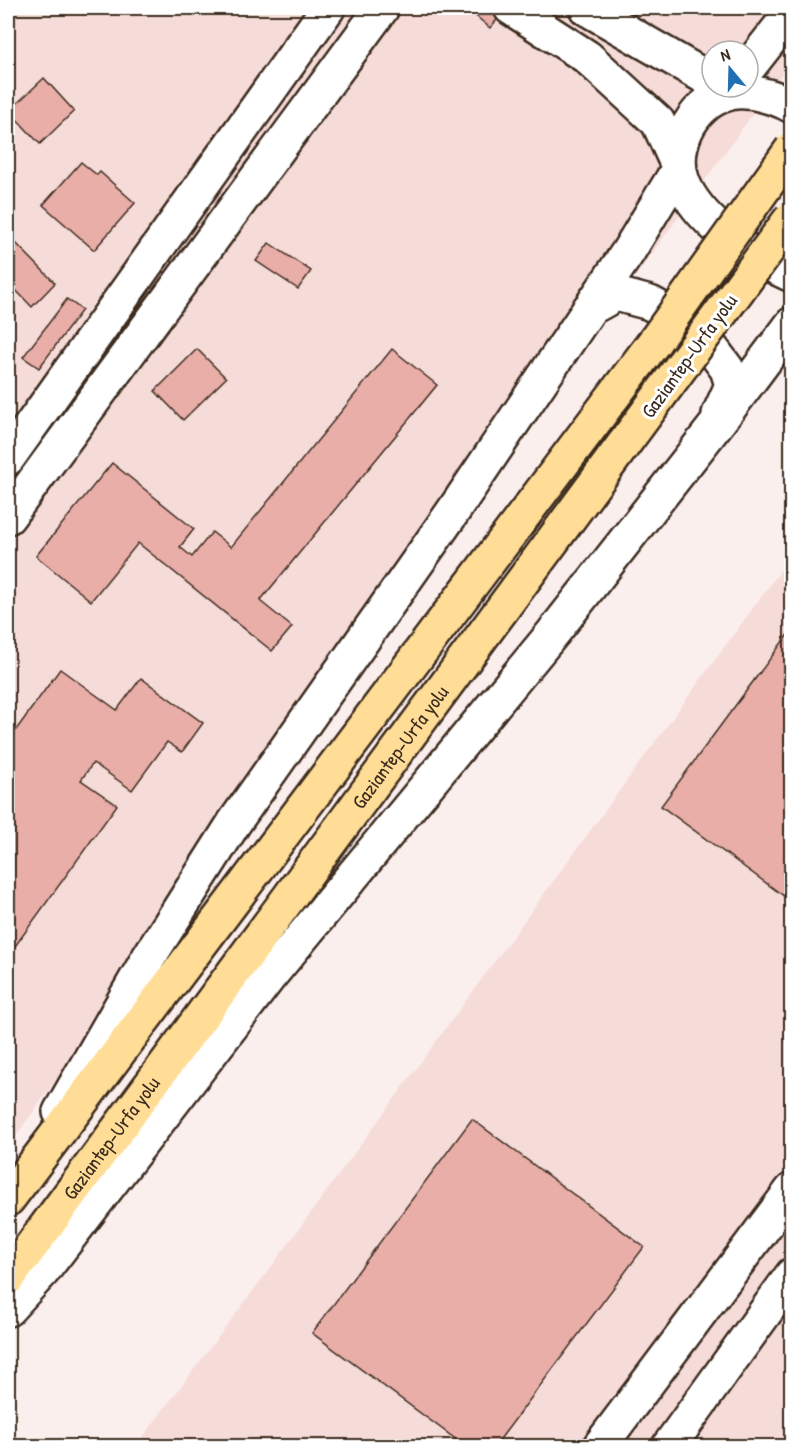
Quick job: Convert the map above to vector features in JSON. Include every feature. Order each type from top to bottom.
[{"type":"highway","name":"Gaziantep-Urfa yolu","points":[[13,1192],[655,340],[792,149]]},
{"type":"highway","name":"Gaziantep-Urfa yolu","points":[[8,1278],[792,217]]},
{"type":"street","points":[[8,458],[328,8]]},
{"type":"street","points":[[8,517],[382,8]]},
{"type":"street","points":[[511,8],[587,57],[658,122],[679,168],[685,188],[697,207],[737,244],[792,274]]},
{"type":"street","points":[[586,8],[700,68]]},
{"type":"street","points":[[760,48],[792,12]]},
{"type":"street","points":[[760,94],[784,101],[792,106]]},
{"type":"street","points":[[13,1192],[149,957],[234,823],[452,513],[628,252],[679,168],[680,150],[688,125],[712,99]]},
{"type":"street","points":[[590,309],[616,294],[650,303],[698,329],[727,369],[732,385],[711,432]]},
{"type":"street","points":[[8,1310],[43,1271],[276,968],[553,633],[711,432],[792,324]]},
{"type":"street","points":[[600,1446],[792,1190]]},
{"type":"street","points":[[669,1446],[792,1275]]},
{"type":"shaded area","points":[[8,8],[791,8],[791,61],[8,1147]]},
{"type":"shaded area","points":[[791,556],[791,1446],[136,1446],[274,1263]]},
{"type":"building","points":[[474,8],[507,8],[490,28],[471,12]]},
{"type":"building","points":[[44,78],[74,111],[40,144],[9,111]]},
{"type":"building","points":[[81,162],[97,175],[100,172],[135,203],[94,250],[43,205]]},
{"type":"building","points":[[11,238],[55,283],[32,307],[8,282],[8,242]]},
{"type":"building","points":[[269,243],[311,271],[298,289],[256,261]]},
{"type":"building","points":[[67,299],[82,310],[39,368],[23,357]]},
{"type":"building","points":[[197,349],[226,378],[183,420],[155,391]]},
{"type":"building","points":[[392,349],[437,385],[260,601],[292,627],[272,651],[138,543],[91,601],[36,556],[112,463],[194,529],[180,547],[192,557],[212,532],[231,547]]},
{"type":"building","points":[[792,629],[792,902],[661,806]]},
{"type":"building","points":[[60,669],[117,710],[141,678],[203,723],[182,752],[167,742],[132,790],[93,763],[81,780],[117,805],[8,956],[8,741]]},
{"type":"building","points":[[472,1119],[644,1247],[495,1446],[465,1446],[312,1333]]}]
